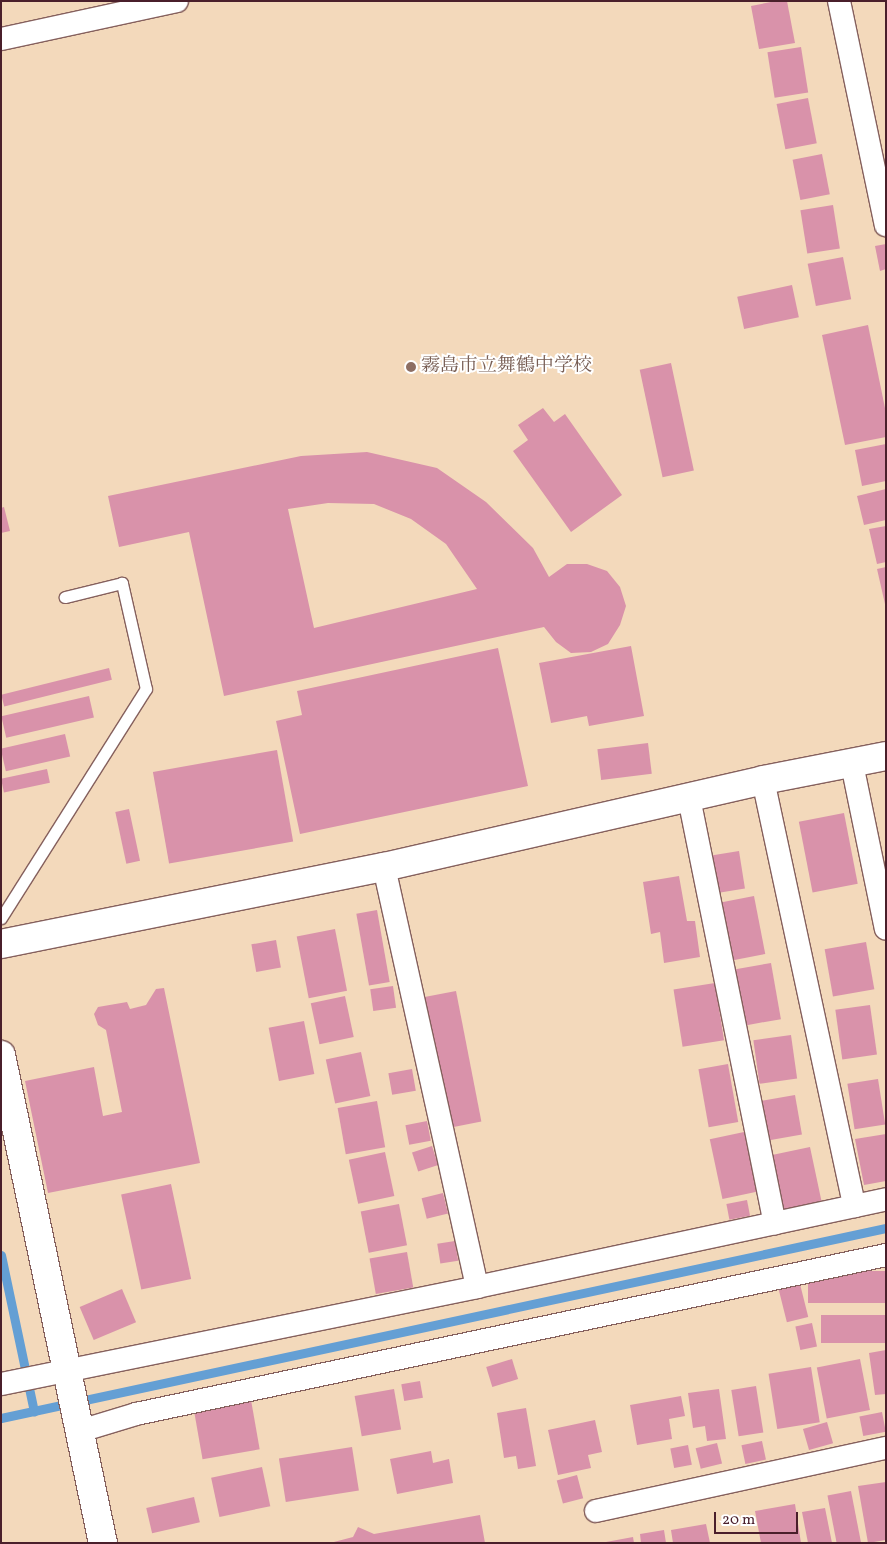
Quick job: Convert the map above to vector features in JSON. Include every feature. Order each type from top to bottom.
[{"type":"street","points":[[1,39],[177,1]]},
{"type":"street","points":[[839,1],[886,225]]},
{"type":"street","points":[[1,944],[384,867],[763,780],[886,756]]},
{"type":"street","points":[[852,764],[886,929]]},
{"type":"street","points":[[763,780],[854,1206]]},
{"type":"street","points":[[689,798],[775,1223]]},
{"type":"street","points":[[384,867],[477,1287]]},
{"type":"street","points":[[1,1055],[104,1543]]},
{"type":"street","points":[[1,1384],[70,1376],[886,1199]]},
{"type":"street","points":[[79,1425],[886,1255]]},
{"type":"street","points":[[596,1511],[886,1448]]},
{"type":"lane","points":[[1,918],[146,689],[122,583],[65,597]]},
{"type":"building","points":[[776,1],[787,1],[795,43],[759,49],[751,6]]},
{"type":"building","points":[[801,47],[808,92],[775,98],[767,52]]},
{"type":"building","points":[[808,98],[817,143],[785,149],[777,104]]},
{"type":"building","points":[[822,154],[830,194],[800,200],[793,160]]},
{"type":"building","points":[[833,205],[840,248],[807,254],[800,210]]},
{"type":"building","points":[[886,244],[886,269],[880,271],[875,246]]},
{"type":"building","points":[[843,257],[851,299],[816,306],[808,264]]},
{"type":"building","points":[[792,285],[799,317],[744,329],[737,297]]},
{"type":"building","points":[[868,325],[886,413],[886,437],[845,445],[822,335]]},
{"type":"building","points":[[671,363],[694,471],[663,477],[640,370]]},
{"type":"building","points":[[543,408],[554,422],[565,414],[622,495],[571,532],[513,451],[528,440],[518,425]]},
{"type":"building","points":[[886,444],[886,481],[862,486],[855,450]]},
{"type":"building","points":[[367,452],[437,468],[486,502],[533,548],[549,577],[567,564],[587,564],[607,571],[620,587],[626,606],[620,625],[608,644],[591,652],[571,653],[556,642],[544,627],[224,696],[189,532],[119,547],[108,496],[301,456]],"holes":[[[328,503],[374,504],[411,519],[446,544],[477,589],[314,628],[288,509]]]},
{"type":"building","points":[[886,489],[886,520],[864,525],[857,496]]},
{"type":"building","points":[[4,507],[10,531],[1,533],[1,508]]},
{"type":"building","points":[[886,526],[886,562],[877,564],[869,529]]},
{"type":"building","points":[[886,567],[886,604],[885,604],[877,569]]},
{"type":"building","points":[[631,646],[644,716],[589,726],[587,716],[551,723],[539,663]]},
{"type":"building","points":[[498,648],[528,786],[300,834],[276,721],[302,715],[297,691]]},
{"type":"building","points":[[109,668],[112,680],[4,706],[1,695]]},
{"type":"building","points":[[89,696],[94,717],[6,738],[1,716]]},
{"type":"building","points":[[65,734],[70,756],[6,771],[1,749]]},
{"type":"building","points":[[648,743],[652,774],[601,780],[597,749]]},
{"type":"building","points":[[277,750],[293,842],[169,863],[153,772]]},
{"type":"building","points":[[47,769],[50,783],[4,792],[1,779]]},
{"type":"building","points":[[129,809],[140,861],[126,864],[115,812]]},
{"type":"building","points":[[844,813],[858,884],[813,892],[799,822]]},
{"type":"building","points":[[739,851],[745,889],[717,893],[711,855]]},
{"type":"building","points":[[679,876],[687,921],[695,921],[700,957],[664,963],[660,932],[651,934],[643,882]]},
{"type":"building","points":[[754,896],[765,954],[732,960],[721,902]]},
{"type":"building","points":[[377,910],[390,982],[369,986],[356,914]]},
{"type":"building","points":[[335,929],[347,991],[309,998],[297,936]]},
{"type":"building","points":[[276,940],[281,968],[256,972],[251,944]]},
{"type":"building","points":[[866,942],[874,989],[833,997],[825,949]]},
{"type":"building","points":[[771,963],[781,1019],[745,1025],[736,969]]},
{"type":"building","points":[[715,983],[724,1040],[683,1047],[674,990]]},
{"type":"building","points":[[393,986],[396,1008],[373,1011],[370,989]]},
{"type":"building","points":[[164,988],[200,1163],[48,1193],[25,1081],[94,1067],[103,1116],[122,1112],[106,1030],[98,1025],[94,1014],[98,1007],[127,1002],[130,1009],[146,1005],[156,989]]},
{"type":"building","points":[[456,991],[481,1122],[446,1128],[421,998]]},
{"type":"building","points":[[345,996],[354,1037],[319,1044],[311,1003]]},
{"type":"building","points":[[870,1005],[877,1055],[842,1059],[835,1010]]},
{"type":"building","points":[[304,1021],[314,1074],[279,1081],[269,1028]]},
{"type":"building","points":[[791,1035],[797,1079],[759,1084],[753,1040]]},
{"type":"building","points":[[361,1052],[370,1096],[335,1104],[326,1059]]},
{"type":"building","points":[[728,1064],[738,1122],[709,1127],[698,1069]]},
{"type":"building","points":[[412,1069],[416,1091],[392,1095],[388,1073]]},
{"type":"building","points":[[878,1079],[885,1124],[855,1129],[847,1084]]},
{"type":"building","points":[[795,1095],[802,1134],[766,1141],[760,1101]]},
{"type":"building","points":[[377,1101],[385,1147],[346,1154],[338,1108]]},
{"type":"building","points":[[427,1121],[431,1141],[409,1145],[405,1125]]},
{"type":"building","points":[[744,1132],[757,1192],[722,1199],[710,1139]]},
{"type":"building","points":[[886,1134],[886,1181],[864,1185],[855,1139]]},
{"type":"building","points":[[432,1146],[438,1165],[418,1172],[412,1152]]},
{"type":"building","points":[[810,1147],[823,1207],[784,1215],[771,1155]]},
{"type":"building","points":[[385,1152],[394,1196],[358,1204],[349,1160]]},
{"type":"building","points":[[171,1184],[191,1279],[141,1289],[121,1195]]},
{"type":"building","points":[[443,1193],[448,1213],[427,1219],[422,1198]]},
{"type":"building","points":[[747,1200],[750,1216],[729,1220],[726,1204]]},
{"type":"building","points":[[399,1204],[407,1245],[369,1253],[361,1211]]},
{"type":"building","points":[[455,1241],[458,1261],[440,1264],[437,1244]]},
{"type":"building","points":[[407,1252],[413,1287],[376,1294],[370,1259]]},
{"type":"building","points":[[808,1271],[886,1271],[886,1303],[808,1303]]},
{"type":"building","points":[[800,1284],[808,1317],[787,1322],[779,1289]]},
{"type":"building","points":[[122,1289],[136,1322],[94,1340],[80,1307]]},
{"type":"building","points":[[821,1315],[886,1315],[886,1343],[821,1343]]},
{"type":"building","points":[[812,1323],[817,1346],[800,1350],[795,1327]]},
{"type":"building","points":[[886,1350],[886,1394],[875,1395],[869,1353]]},
{"type":"building","points":[[512,1359],[518,1379],[492,1387],[486,1367]]},
{"type":"building","points":[[860,1359],[870,1410],[827,1418],[817,1367]]},
{"type":"building","points":[[811,1367],[820,1422],[777,1429],[769,1374]]},
{"type":"building","points":[[420,1381],[423,1398],[404,1401],[401,1384]]},
{"type":"building","points":[[756,1386],[763,1432],[739,1436],[731,1390]]},
{"type":"building","points":[[394,1389],[401,1429],[362,1436],[355,1396]]},
{"type":"building","points":[[719,1389],[726,1439],[707,1441],[705,1426],[693,1428],[688,1393]]},
{"type":"building","points":[[681,1396],[685,1416],[669,1419],[672,1439],[637,1445],[630,1405]]},
{"type":"building","points":[[251,1400],[260,1449],[203,1459],[194,1410]]},
{"type":"building","points":[[526,1408],[536,1466],[518,1469],[516,1456],[504,1458],[497,1413]]},
{"type":"building","points":[[882,1412],[886,1432],[863,1436],[859,1416]]},
{"type":"building","points":[[595,1420],[602,1452],[588,1455],[591,1468],[558,1475],[548,1430]]},
{"type":"building","points":[[827,1422],[833,1443],[809,1450],[803,1429]]},
{"type":"building","points":[[762,1441],[766,1460],[745,1464],[741,1445]]},
{"type":"building","points":[[717,1443],[722,1463],[701,1469],[696,1448]]},
{"type":"building","points":[[688,1445],[692,1465],[674,1468],[670,1448]]},
{"type":"building","points":[[352,1447],[359,1490],[286,1502],[279,1459]]},
{"type":"building","points":[[431,1451],[433,1463],[449,1459],[453,1483],[397,1494],[390,1459]]},
{"type":"building","points":[[262,1467],[270,1506],[219,1517],[211,1478]]},
{"type":"building","points":[[577,1475],[583,1498],[563,1504],[557,1480]]},
{"type":"building","points":[[886,1482],[886,1540],[868,1543],[858,1486]]},
{"type":"building","points":[[851,1491],[861,1543],[837,1543],[827,1496]]},
{"type":"building","points":[[194,1497],[200,1522],[152,1533],[146,1508]]},
{"type":"building","points":[[795,1504],[801,1543],[761,1543],[755,1511]]},
{"type":"building","points":[[825,1508],[832,1543],[808,1543],[802,1512]]},
{"type":"building","points":[[480,1515],[485,1543],[330,1543],[353,1537],[358,1527],[374,1534]]},
{"type":"building","points":[[706,1524],[710,1543],[673,1543],[671,1530]]},
{"type":"building","points":[[664,1530],[666,1543],[641,1543],[640,1534]]},
{"type":"building","points":[[633,1537],[634,1543],[606,1543],[606,1542]]},
{"type":"waterway","points":[[1,1418],[886,1228]]},
{"type":"waterway","points":[[1,1255],[34,1412]]},
{"type":"place","name":"霧島市立舞鶴中学校","points":[[411,367]]}]
